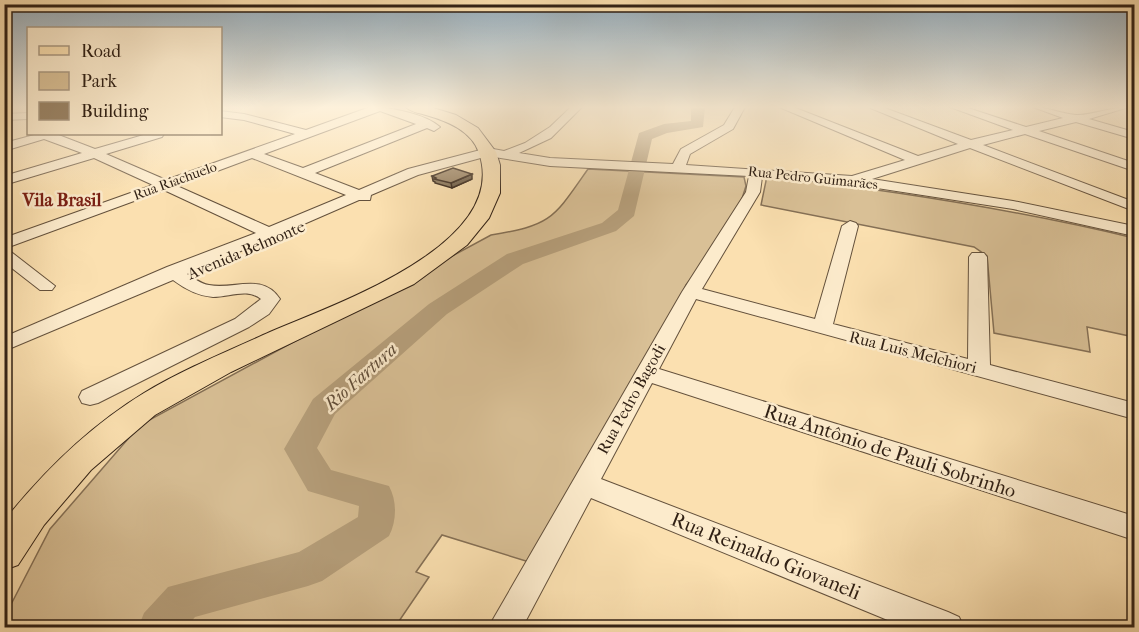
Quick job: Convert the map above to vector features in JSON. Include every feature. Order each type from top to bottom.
[{"type":"main road","points":[[4,553],[17,533],[66,475],[103,439],[134,415],[175,388],[375,295],[427,266],[461,238],[479,218],[487,203],[491,157],[473,136]]},
{"type":"street","points":[[4,147],[43,136]]},
{"type":"street","points":[[52,136],[94,153],[162,186],[272,234]]},
{"type":"street","points":[[4,181],[150,136]]},
{"type":"street","name":"Rua Riachuelo","points":[[4,244],[296,136]]},
{"type":"street","points":[[303,173],[403,136]]},
{"type":"street","points":[[491,157],[548,136]]},
{"type":"street","points":[[677,169],[685,152],[712,136]]},
{"type":"street","points":[[857,136],[916,160]]},
{"type":"street","points":[[951,136],[1134,207]]},
{"type":"street","points":[[851,180],[1003,136]]},
{"type":"street","points":[[1043,136],[1134,167]]},
{"type":"street","points":[[251,153],[362,196]]},
{"type":"street","name":"Rua Pedro Guimarães","points":[[491,157],[651,168],[756,172],[851,180],[1013,205],[1134,231]]},
{"type":"street","name":"Avenida Belmonte","points":[[4,353],[177,275],[362,196],[447,164],[491,157]]},
{"type":"street","name":"Rua Pedro Bagodi","points":[[504,627],[691,292],[753,192],[756,172]]},
{"type":"street","points":[[822,329],[850,226]]},
{"type":"street","points":[[4,254],[46,286]]},
{"type":"street","points":[[978,257],[979,369]]},
{"type":"street","points":[[90,397],[242,323],[262,310],[271,299],[266,293],[257,289],[212,291],[195,286],[177,275]]},
{"type":"street","name":"Avenida Belmonte","points":[[4,345],[177,275]]},
{"type":"street","name":"Rua Luis Melchiori","points":[[691,292],[1134,411]]},
{"type":"street","name":"Rua Antônio de Pauli Sobrinho","points":[[646,373],[1134,528]]},
{"type":"street","name":"Rua Reinaldo Giovaneli","points":[[584,484],[948,627]]},
{"type":"green space","points":[[588,169],[744,177],[746,186],[734,224],[686,285],[638,388],[539,565],[442,535],[416,572],[429,577],[395,627],[7,628],[5,616],[50,529],[140,425],[491,235],[527,228],[539,223],[558,209]]},
{"type":"green space","points":[[767,176],[952,201],[1134,238],[1134,337],[1087,327],[1090,352],[994,333],[987,256],[974,247],[761,205]]},
{"type":"building","points":[[453,168],[472,174],[451,183],[434,179],[436,178],[432,176]]},
{"type":"waterway","name":"Rio Fartura","points":[[159,628],[182,601],[308,568],[376,525],[377,496],[320,481],[300,449],[324,407],[438,309],[515,259],[609,227],[627,212],[645,136]]},
{"type":"district","name":"Vila Brasil","points":[[62,200]]}]
